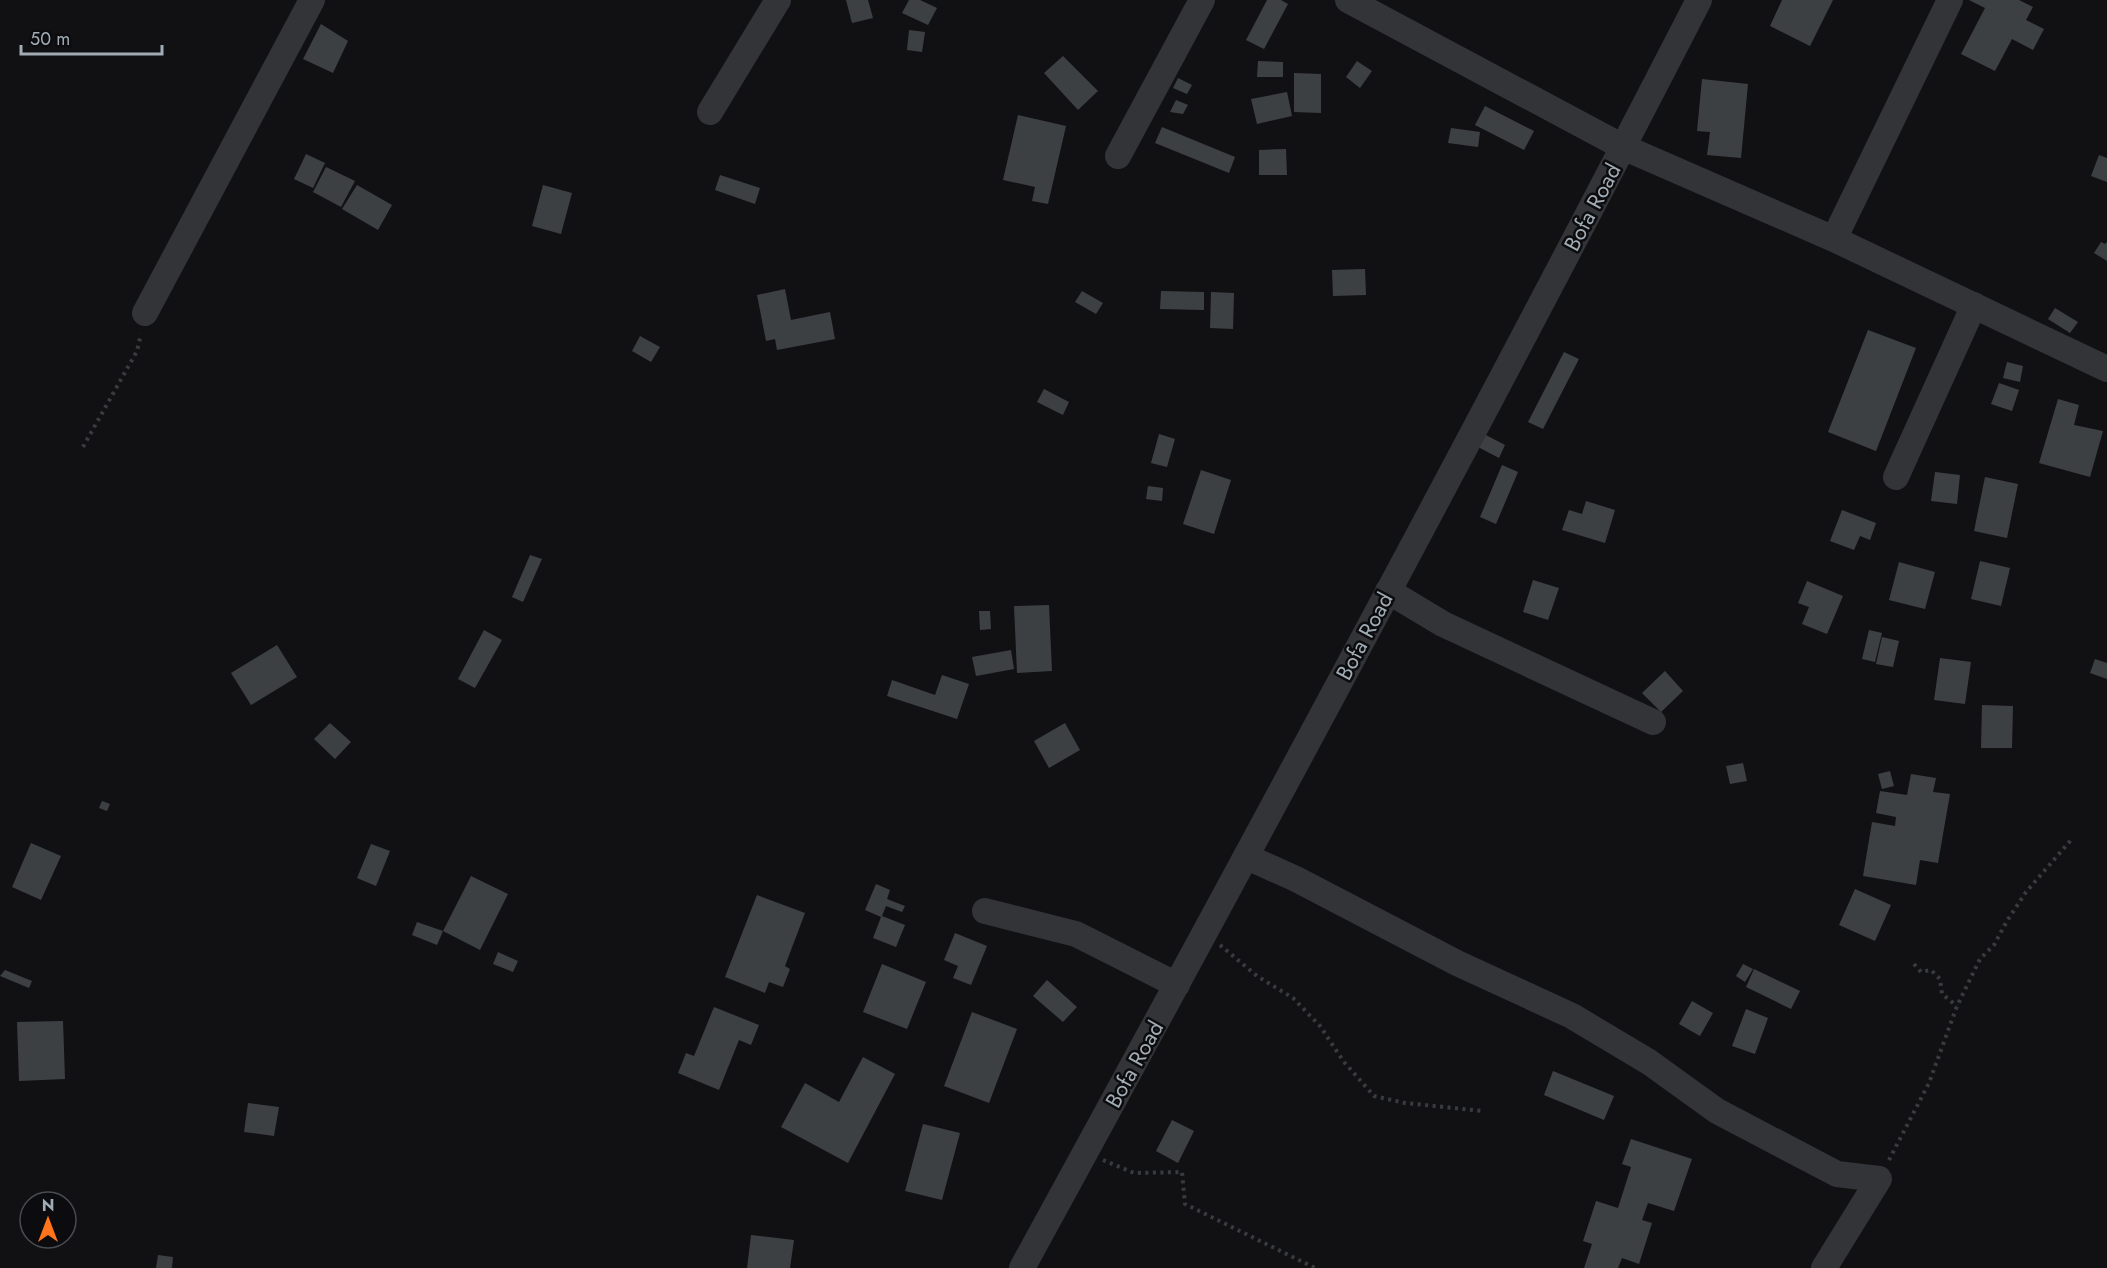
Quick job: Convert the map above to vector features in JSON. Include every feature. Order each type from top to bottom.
[{"type":"street","points":[[145,313],[312,0]]},
{"type":"street","points":[[710,112],[778,0]]},
{"type":"street","points":[[1118,156],[1202,0]]},
{"type":"street","points":[[1348,0],[1623,147],[1834,239],[2107,369]]},
{"type":"street","name":"Bofa Road","points":[[1022,1268],[1247,857],[1699,0]]},
{"type":"street","points":[[1834,239],[1950,0]]},
{"type":"street","points":[[1896,477],[1974,305]]},
{"type":"street","points":[[1388,591],[1443,624],[1653,722]]},
{"type":"street","points":[[1247,857],[1296,879],[1456,963],[1572,1016],[1649,1062],[1717,1111],[1837,1174],[1879,1179],[1824,1268]]},
{"type":"street","points":[[985,911],[1076,934],[1177,985]]},
{"type":"path","points":[[83,447],[137,351],[145,313]]},
{"type":"path","points":[[1879,1179],[1929,1083],[1967,981],[1980,959],[1994,945],[2026,892],[2071,840]]},
{"type":"path","points":[[1206,932],[1257,976],[1293,998],[1320,1026],[1344,1062],[1374,1096],[1405,1103],[1482,1112]]},
{"type":"path","points":[[1914,964],[1921,972],[1931,970],[1940,979],[1942,994],[1957,1006]]},
{"type":"path","points":[[1085,1153],[1134,1173],[1182,1172],[1185,1204],[1315,1268]]},
{"type":"building","points":[[846,0],[868,0],[873,18],[852,23]]},
{"type":"building","points":[[909,0],[920,0],[937,8],[928,25],[902,13]]},
{"type":"building","points":[[1267,0],[1281,0],[1288,4],[1264,49],[1246,40]]},
{"type":"building","points":[[1782,0],[1833,0],[1810,46],[1770,26]]},
{"type":"building","points":[[1969,0],[2019,0],[2033,7],[2026,20],[2044,29],[2033,50],[2012,39],[1995,71],[1961,54],[1985,8]]},
{"type":"building","points":[[321,24],[348,41],[333,73],[303,59]]},
{"type":"building","points":[[909,30],[925,32],[922,52],[907,50]]},
{"type":"building","points":[[1063,56],[1098,91],[1078,110],[1044,73]]},
{"type":"building","points":[[1258,61],[1283,62],[1283,77],[1257,77]]},
{"type":"building","points":[[1357,61],[1372,71],[1360,88],[1346,77]]},
{"type":"building","points":[[1294,73],[1321,74],[1321,113],[1294,112]]},
{"type":"building","points":[[1178,78],[1192,85],[1187,94],[1173,88]]},
{"type":"building","points":[[1702,79],[1748,84],[1741,158],[1707,155],[1710,132],[1697,131]]},
{"type":"building","points":[[1287,92],[1292,116],[1257,124],[1251,99]]},
{"type":"building","points":[[1176,100],[1188,105],[1183,114],[1170,112]]},
{"type":"building","points":[[1485,106],[1534,131],[1524,150],[1475,125]]},
{"type":"building","points":[[1018,115],[1066,126],[1048,204],[1032,201],[1035,187],[1003,180]]},
{"type":"building","points":[[1162,127],[1235,157],[1229,173],[1155,143]]},
{"type":"building","points":[[1451,128],[1480,132],[1478,147],[1448,143]]},
{"type":"building","points":[[1286,149],[1287,175],[1259,175],[1259,150]]},
{"type":"building","points":[[306,154],[325,163],[313,188],[294,179]]},
{"type":"building","points":[[2099,155],[2107,158],[2107,182],[2091,176]]},
{"type":"building","points":[[326,167],[355,181],[341,207],[313,192]]},
{"type":"building","points":[[720,175],[760,188],[755,204],[715,190]]},
{"type":"building","points":[[357,185],[392,205],[378,230],[342,209]]},
{"type":"building","points":[[543,185],[572,193],[561,234],[532,226]]},
{"type":"building","points":[[2101,242],[2105,244],[2107,242],[2107,261],[2094,253]]},
{"type":"building","points":[[1365,269],[1366,295],[1333,296],[1332,270]]},
{"type":"building","points":[[785,289],[791,320],[830,312],[835,339],[777,350],[775,339],[766,341],[757,295]]},
{"type":"building","points":[[1082,291],[1103,303],[1096,314],[1075,302]]},
{"type":"building","points":[[1161,291],[1204,292],[1204,310],[1160,309]]},
{"type":"building","points":[[1211,292],[1234,293],[1233,329],[1210,328]]},
{"type":"building","points":[[2055,308],[2078,322],[2070,333],[2048,319]]},
{"type":"building","points":[[1868,330],[1916,348],[1876,451],[1828,432]]},
{"type":"building","points":[[640,336],[660,347],[651,362],[632,351]]},
{"type":"building","points":[[1564,352],[1579,359],[1543,429],[1528,422]]},
{"type":"building","points":[[2007,362],[2023,366],[2020,382],[2003,378]]},
{"type":"building","points":[[1999,383],[2019,390],[2012,411],[1991,404]]},
{"type":"building","points":[[1044,389],[1069,402],[1063,415],[1037,402]]},
{"type":"building","points":[[2058,399],[2079,405],[2074,425],[2103,431],[2090,477],[2039,463]]},
{"type":"building","points":[[1159,434],[1175,439],[1167,467],[1151,463]]},
{"type":"building","points":[[1484,434],[1505,445],[1499,458],[1478,447]]},
{"type":"building","points":[[1502,465],[1518,472],[1496,524],[1480,517]]},
{"type":"building","points":[[1201,470],[1231,480],[1214,534],[1183,524]]},
{"type":"building","points":[[1935,472],[1960,475],[1957,504],[1931,501]]},
{"type":"building","points":[[1985,477],[2018,484],[2007,538],[1974,531]]},
{"type":"building","points":[[1148,486],[1163,488],[1162,501],[1146,499]]},
{"type":"building","points":[[1586,501],[1615,510],[1605,543],[1562,530],[1569,510],[1582,514]]},
{"type":"building","points":[[1842,510],[1876,523],[1870,540],[1860,536],[1854,550],[1830,541]]},
{"type":"building","points":[[530,555],[542,559],[523,602],[512,597]]},
{"type":"building","points":[[1980,561],[2010,568],[2001,606],[1971,599]]},
{"type":"building","points":[[1899,562],[1935,572],[1925,609],[1889,600]]},
{"type":"building","points":[[1533,580],[1559,588],[1548,620],[1523,612]]},
{"type":"building","points":[[1807,581],[1843,596],[1827,634],[1802,624],[1809,607],[1798,603]]},
{"type":"building","points":[[1049,605],[1052,671],[1017,673],[1014,606]]},
{"type":"building","points":[[979,611],[990,611],[991,629],[980,630]]},
{"type":"building","points":[[484,630],[502,640],[475,688],[458,679]]},
{"type":"building","points":[[1869,630],[1882,633],[1875,662],[1862,659]]},
{"type":"building","points":[[1882,637],[1899,641],[1893,667],[1876,664]]},
{"type":"building","points":[[277,645],[297,677],[251,705],[231,673]]},
{"type":"building","points":[[1011,650],[1014,669],[976,676],[972,657]]},
{"type":"building","points":[[1940,658],[1971,662],[1965,704],[1934,700]]},
{"type":"building","points":[[2095,659],[2107,663],[2107,679],[2090,673]]},
{"type":"building","points":[[1665,671],[1683,691],[1661,712],[1642,693]]},
{"type":"building","points":[[942,675],[969,684],[957,719],[887,696],[892,680],[935,695]]},
{"type":"building","points":[[1982,705],[2013,706],[2012,748],[1981,748]]},
{"type":"building","points":[[330,723],[351,742],[335,759],[314,739]]},
{"type":"building","points":[[1065,723],[1080,750],[1049,768],[1034,741]]},
{"type":"building","points":[[1743,763],[1747,781],[1730,784],[1726,766]]},
{"type":"building","points":[[1890,771],[1894,786],[1882,789],[1878,774]]},
{"type":"building","points":[[1911,774],[1936,778],[1933,792],[1950,794],[1938,863],[1920,860],[1916,885],[1863,876],[1872,822],[1895,826],[1896,817],[1876,813],[1880,791],[1907,795]]},
{"type":"building","points":[[102,801],[110,804],[107,811],[99,808]]},
{"type":"building","points":[[31,843],[61,856],[41,900],[12,887]]},
{"type":"building","points":[[371,844],[390,851],[376,886],[357,878]]},
{"type":"building","points":[[471,876],[508,894],[480,950],[443,931]]},
{"type":"building","points":[[876,884],[890,890],[887,899],[905,906],[902,912],[886,906],[882,916],[905,925],[896,947],[873,938],[881,917],[865,910]]},
{"type":"building","points":[[1855,889],[1891,905],[1875,941],[1839,925]]},
{"type":"building","points":[[757,895],[805,913],[785,966],[790,969],[783,987],[769,982],[765,993],[725,977]]},
{"type":"building","points":[[417,922],[443,931],[437,945],[412,935]]},
{"type":"building","points":[[955,933],[987,946],[971,985],[953,978],[958,966],[944,960]]},
{"type":"building","points":[[498,952],[518,961],[513,972],[493,964]]},
{"type":"building","points":[[882,964],[926,982],[907,1029],[863,1012]]},
{"type":"building","points":[[1743,964],[1753,969],[1745,982],[1736,976]]},
{"type":"building","points":[[1754,969],[1800,991],[1791,1009],[1746,987]]},
{"type":"building","points":[[5,970],[32,981],[29,988],[0,976]]},
{"type":"building","points":[[1047,980],[1077,1007],[1063,1022],[1033,996]]},
{"type":"building","points":[[1692,1001],[1713,1013],[1700,1036],[1679,1024]]},
{"type":"building","points":[[714,1007],[759,1025],[751,1045],[739,1040],[719,1090],[678,1073],[686,1053],[694,1056]]},
{"type":"building","points":[[1746,1009],[1768,1018],[1755,1054],[1732,1046]]},
{"type":"building","points":[[972,1012],[1017,1029],[989,1103],[944,1086]]},
{"type":"building","points":[[63,1021],[65,1079],[19,1081],[17,1022]]},
{"type":"building","points":[[863,1057],[895,1074],[848,1163],[781,1127],[805,1083],[839,1102]]},
{"type":"building","points":[[1553,1071],[1614,1096],[1604,1120],[1544,1095]]},
{"type":"building","points":[[248,1103],[279,1107],[274,1136],[244,1132]]},
{"type":"building","points":[[1172,1120],[1194,1131],[1178,1163],[1156,1151]]},
{"type":"building","points":[[923,1124],[960,1133],[942,1200],[905,1191]]},
{"type":"building","points":[[1631,1139],[1692,1159],[1674,1211],[1648,1203],[1642,1220],[1652,1223],[1639,1264],[1622,1258],[1618,1268],[1584,1268],[1592,1244],[1583,1241],[1596,1201],[1618,1208],[1631,1167],[1622,1164]]},
{"type":"building","points":[[751,1235],[794,1240],[790,1268],[747,1268]]},
{"type":"building","points":[[158,1255],[173,1257],[172,1268],[156,1268]]}]
